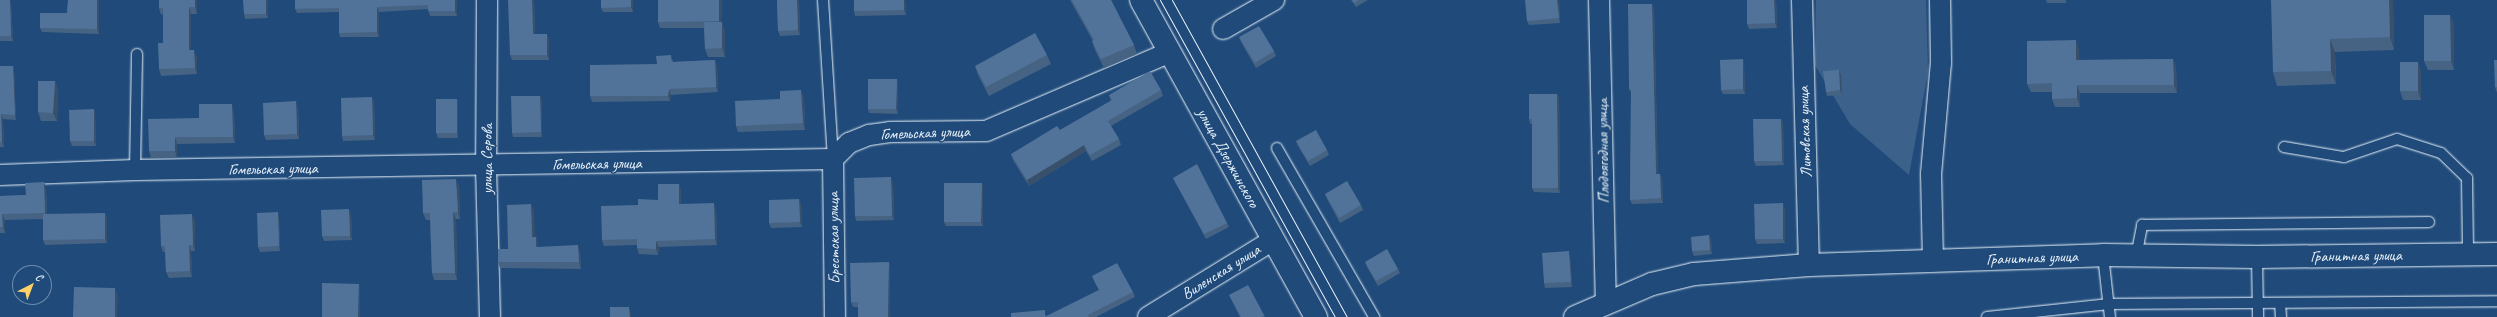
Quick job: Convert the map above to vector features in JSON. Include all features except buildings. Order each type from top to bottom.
[{"type":"street","name":"улица Серова","points":[[487,0],[486,166],[490,317]]},
{"type":"street","name":"улица Дзержинского","points":[[1141,0],[1316,317]]},
{"type":"street","points":[[1223,29],[1274,0]]},
{"type":"street","name":"Плодоягодная улица","points":[[1599,0],[1606,302]]},
{"type":"street","name":"Литовская улица","points":[[1802,0],[1809,265]]},
{"type":"street","points":[[1933,261],[1931,174],[1942,63],[1940,0]]},
{"type":"street","name":"Гомельская улица","points":[[0,175],[135,170],[486,166],[833,158],[849,143],[869,135],[890,132],[986,131],[1170,52]]},
{"type":"street","name":"Брестская улица","points":[[833,158],[835,317]]},
{"type":"street","name":"Виленская улица","points":[[1148,317],[1273,240]]},
{"type":"street","name":"Гранитная улица","points":[[1575,317],[1606,302],[1652,284],[1694,274],[1809,265],[2103,256],[2258,257],[2497,254]]},
{"type":"lane","points":[[823,0],[833,158]]},
{"type":"lane","points":[[135,170],[137,54]]},
{"type":"lane","points":[[2284,147],[2344,157],[2397,139],[2441,153],[2467,178],[2468,254]]},
{"type":"lane","points":[[1277,148],[1374,317]]},
{"type":"lane","points":[[2136,257],[2142,224],[2430,222]]},
{"type":"lane","points":[[2103,256],[2110,317]]},
{"type":"lane","points":[[2258,257],[2258,317]]},
{"type":"lane","points":[[1987,317],[2109,304],[2257,305],[2280,303],[2497,301]]},
{"type":"lane","points":[[2280,303],[2280,317]]},
{"type":"shaded area","points":[[1816,0],[1926,0],[1928,72],[1909,175],[1850,124],[1815,65]]},
{"type":"tram line","points":[[1160,0],[1335,317]]},
{"type":"tram line","points":[[1172,0],[1347,317]]}]
